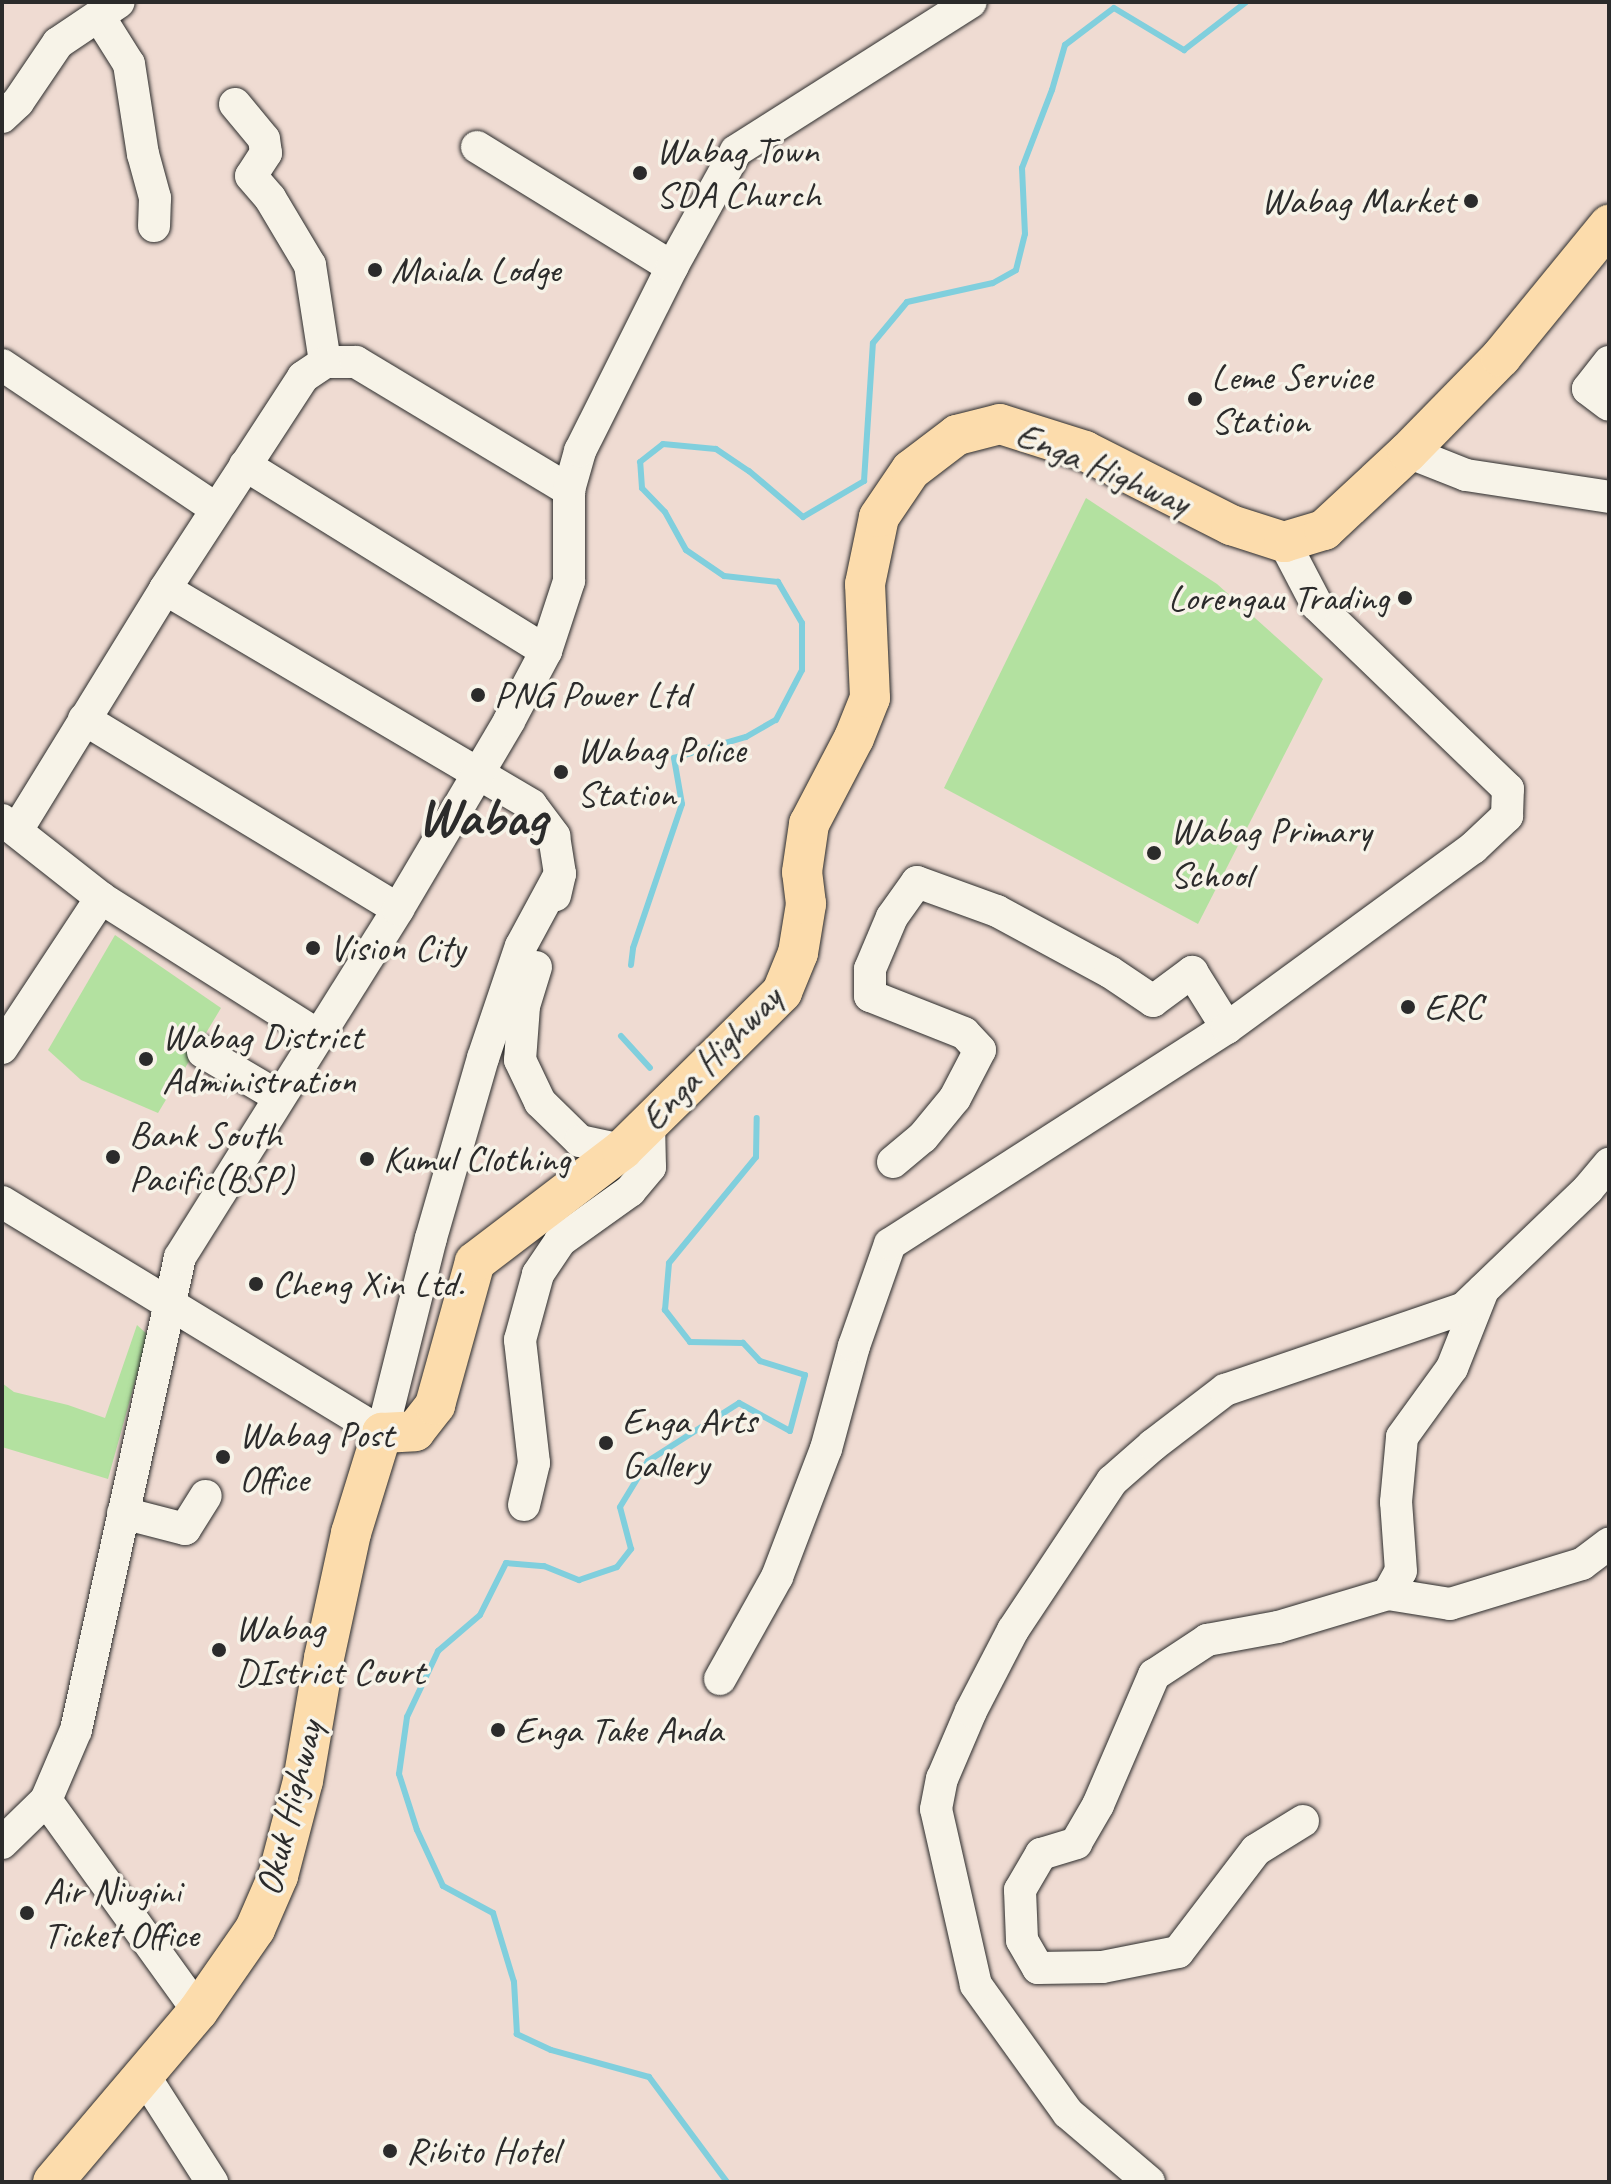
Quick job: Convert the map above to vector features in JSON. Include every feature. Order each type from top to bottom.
[{"type":"main road","points":[[1284,542],[1324,530],[1408,452],[1501,357],[1609,225]]},
{"type":"main road","name":"Enga Highway","points":[[622,1150],[782,992],[793,966],[806,904],[802,872],[809,824],[854,738],[870,698],[865,584],[879,517],[911,470],[957,435],[1000,424],[1085,451],[1231,525],[1284,542]]},
{"type":"main road","points":[[382,1433],[415,1431],[435,1405],[475,1262],[622,1150]]},
{"type":"main road","name":"Okuk Highway","points":[[53,2182],[198,2011],[255,1929],[278,1876],[303,1781],[324,1658],[351,1533],[382,1433]]},
{"type":"street","points":[[2,1843],[46,1800],[76,1730],[180,1257],[316,1034],[398,909],[509,721],[546,651],[569,581],[569,490],[580,451],[672,267],[736,151],[971,2]]},
{"type":"street","points":[[2,117],[18,102],[58,43],[110,10],[129,64],[143,154],[155,198],[154,226]]},
{"type":"street","points":[[235,104],[264,139],[266,153],[251,176],[270,198],[310,265],[325,362]]},
{"type":"street","points":[[477,147],[672,267]]},
{"type":"street","points":[[316,1034],[101,898],[9,825],[84,719],[303,377],[325,362],[356,362],[569,490]]},
{"type":"street","points":[[1609,362],[1588,389],[1609,405]]},
{"type":"street","points":[[2,365],[216,509]]},
{"type":"street","points":[[1408,452],[1466,475],[1609,497]]},
{"type":"street","points":[[245,465],[546,651]]},
{"type":"street","points":[[720,1679],[782,1563],[826,1449],[854,1346],[890,1244],[1227,1028],[1473,848],[1507,816],[1508,789],[1317,605],[1284,542]]},
{"type":"street","points":[[165,589],[475,775],[531,805],[554,836],[560,874],[524,1006],[520,1060],[540,1102],[580,1141],[622,1150]]},
{"type":"street","points":[[84,719],[398,909]]},
{"type":"street","points":[[2,1202],[171,1308],[382,1433],[431,1238],[483,1058],[521,946],[560,874]]},
{"type":"street","points":[[893,1162],[923,1137],[955,1098],[980,1050],[964,1033],[870,996],[870,969],[892,917],[917,882],[997,911],[1110,972],[1153,1001],[1192,972],[1227,1028]]},
{"type":"street","points":[[2,1048],[101,898]]},
{"type":"street","points":[[203,1052],[279,1097]]},
{"type":"street","points":[[524,1505],[534,1463],[520,1340],[538,1274],[560,1241],[630,1191],[650,1167],[649,1122]]},
{"type":"street","points":[[1149,2182],[1068,2113],[976,1985],[936,1809],[942,1779],[971,1711],[1013,1630],[1112,1481],[1225,1390],[1464,1308],[1588,1189],[1609,1164]]},
{"type":"street","points":[[1388,1594],[1401,1571],[1396,1502],[1402,1437],[1452,1368],[1483,1290]]},
{"type":"street","points":[[123,1513],[185,1529],[206,1496]]},
{"type":"street","points":[[1303,1821],[1256,1850],[1178,1952],[1102,1967],[1038,1968],[1022,1940],[1020,1890],[1041,1854],[1076,1843],[1098,1805],[1154,1675],[1207,1640],[1278,1627],[1388,1594],[1450,1604],[1582,1564],[1609,1544]]},
{"type":"street","points":[[46,1800],[198,2011]]},
{"type":"street","points":[[145,2077],[212,2182]]},
{"type":"green space","points":[[1086,498],[1217,584],[1323,679],[1198,924],[944,788]]},
{"type":"green space","points":[[115,935],[221,1008],[158,1113],[81,1080],[48,1050]]},
{"type":"green space","points":[[137,1325],[148,1335],[108,1479],[2,1447],[2,1383],[14,1392],[105,1418]]},
{"type":"waterway","points":[[631,965],[633,948],[682,804],[674,758],[746,737],[776,720],[802,670],[802,623],[778,582],[724,576],[686,550],[665,512],[642,488],[640,462],[663,444],[716,449],[749,471],[803,517],[864,481],[873,343],[907,302],[993,283],[1016,270],[1025,234],[1022,168],[1052,90],[1065,45],[1114,8],[1184,50],[1246,2]]},
{"type":"waterway","points":[[621,1036],[650,1068]]},
{"type":"waterway","points":[[727,2182],[649,2077],[551,2050],[517,2034],[514,1982],[493,1913],[443,1886],[417,1830],[399,1774],[407,1717],[438,1651],[480,1615],[506,1563],[544,1566],[579,1580],[617,1567],[631,1549],[620,1507],[648,1461],[739,1403],[790,1431],[805,1375],[760,1361],[743,1343],[690,1342],[665,1310],[669,1263],[756,1157],[757,1118]]},
{"type":"place","name":"Wabag Town SDA Church","points":[[640,173]]},
{"type":"place","name":"Wabag Market","points":[[1471,201]]},
{"type":"place","name":"Maiala Lodge","points":[[375,270]]},
{"type":"place","name":"Leme Service Station","points":[[1195,399]]},
{"type":"place","name":"Lorengau Trading","points":[[1405,598]]},
{"type":"place","name":"PNG Power Ltd","points":[[478,695]]},
{"type":"place","name":"Wabag Police Station","points":[[561,772]]},
{"type":"place","name":"Wabag Primary School","points":[[1154,853]]},
{"type":"place","name":"Vision City","points":[[313,948]]},
{"type":"place","name":"ERC","points":[[1408,1007]]},
{"type":"place","name":"Wabag District Administration","points":[[146,1059]]},
{"type":"place","name":"Bank South Pacific(BSP)","points":[[113,1157]]},
{"type":"place","name":"Kumul Clothing","points":[[367,1159]]},
{"type":"place","name":"Cheng Xin Ltd.","points":[[256,1284]]},
{"type":"place","name":"Enga Arts Gallery","points":[[606,1443]]},
{"type":"place","name":"Wabag Post Office","points":[[223,1457]]},
{"type":"place","name":"Wabag DIstrict Court","points":[[219,1650]]},
{"type":"place","name":"Enga Take Anda","points":[[498,1730]]},
{"type":"place","name":"Air Niugini Ticket Office","points":[[27,1913]]},
{"type":"place","name":"Ribito Hotel","points":[[390,2151]]},
{"type":"district","name":"Wabag","points":[[482,817]]}]
